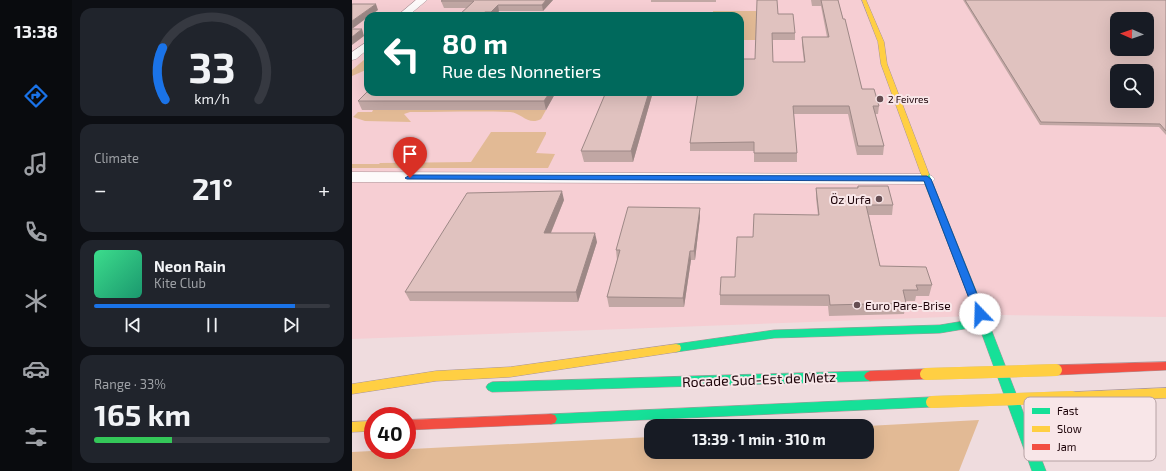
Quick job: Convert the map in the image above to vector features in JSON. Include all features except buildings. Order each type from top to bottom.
[{"type":"main road","points":[[864,0],[881,42],[884,64],[920,162],[1024,431]]},
{"type":"main road","points":[[352,390],[436,376],[510,372],[774,334],[940,329],[964,325],[984,325]]},
{"type":"main road","name":"Rocade Sud-Est de Metz","points":[[483,388],[1166,366]]},
{"type":"main road","points":[[352,390],[406,390]]},
{"type":"main road","points":[[1072,397],[1166,393]]},
{"type":"main road","points":[[416,425],[1024,399]]},
{"type":"main road","points":[[352,427],[364,426]]},
{"type":"main road","points":[[1035,461],[1039,471]]},
{"type":"street","points":[[407,12],[422,0]]},
{"type":"street","points":[[352,57],[364,47]]},
{"type":"street","points":[[352,178],[927,179]]},
{"type":"shaded area","points":[[352,0],[1166,0],[1166,317],[1000,315],[352,339]]},
{"type":"shaded area","points":[[757,11],[756,40],[744,40],[744,12],[713,12]]},
{"type":"shaded area","points":[[364,60],[364,71],[352,76],[352,70]]},
{"type":"shaded area","points":[[373,110],[546,110],[541,119],[536,121],[529,120],[510,112],[410,112],[404,114],[411,122],[365,121],[353,117],[358,112],[372,112]]},
{"type":"shaded area","points":[[491,132],[546,132],[536,153],[555,154],[548,168],[352,168],[352,164],[471,162]]},
{"type":"shaded area","points":[[979,420],[959,471],[352,471],[352,452],[364,451],[364,459],[416,459],[416,449],[644,437],[644,459],[874,459],[874,426]]},
{"type":"traffic: fast","points":[[925,174],[976,303],[1024,431]]},
{"type":"traffic: fast","points":[[676,348],[774,334],[940,329],[964,325],[984,325]]},
{"type":"traffic: fast","points":[[492,387],[870,376]]},
{"type":"traffic: fast","points":[[551,419],[932,402]]},
{"type":"traffic: fast","points":[[1035,461],[1039,471]]},
{"type":"traffic: slow","points":[[864,0],[881,42],[884,64],[925,174]]},
{"type":"traffic: slow","points":[[352,389],[436,376],[510,372],[676,348]]},
{"type":"traffic: slow","points":[[926,374],[1056,370]]},
{"type":"traffic: slow","points":[[1072,397],[1166,393]]},
{"type":"traffic: slow","points":[[932,402],[1024,399]]},
{"type":"traffic: slow","points":[[352,427],[364,426]]},
{"type":"traffic: jam","points":[[1056,370],[1166,366]]},
{"type":"traffic: jam","points":[[870,376],[926,374]]},
{"type":"traffic: jam","points":[[416,425],[551,419]]},
{"type":"place","name":"2 Feivres","points":[[880,99]]},
{"type":"place","name":"Öz Urfa","points":[[879,199]]},
{"type":"place","name":"Euro Pare-Brise","points":[[857,305]]},
{"type":"route","points":[[410,178],[927,179],[980,314]]}]
